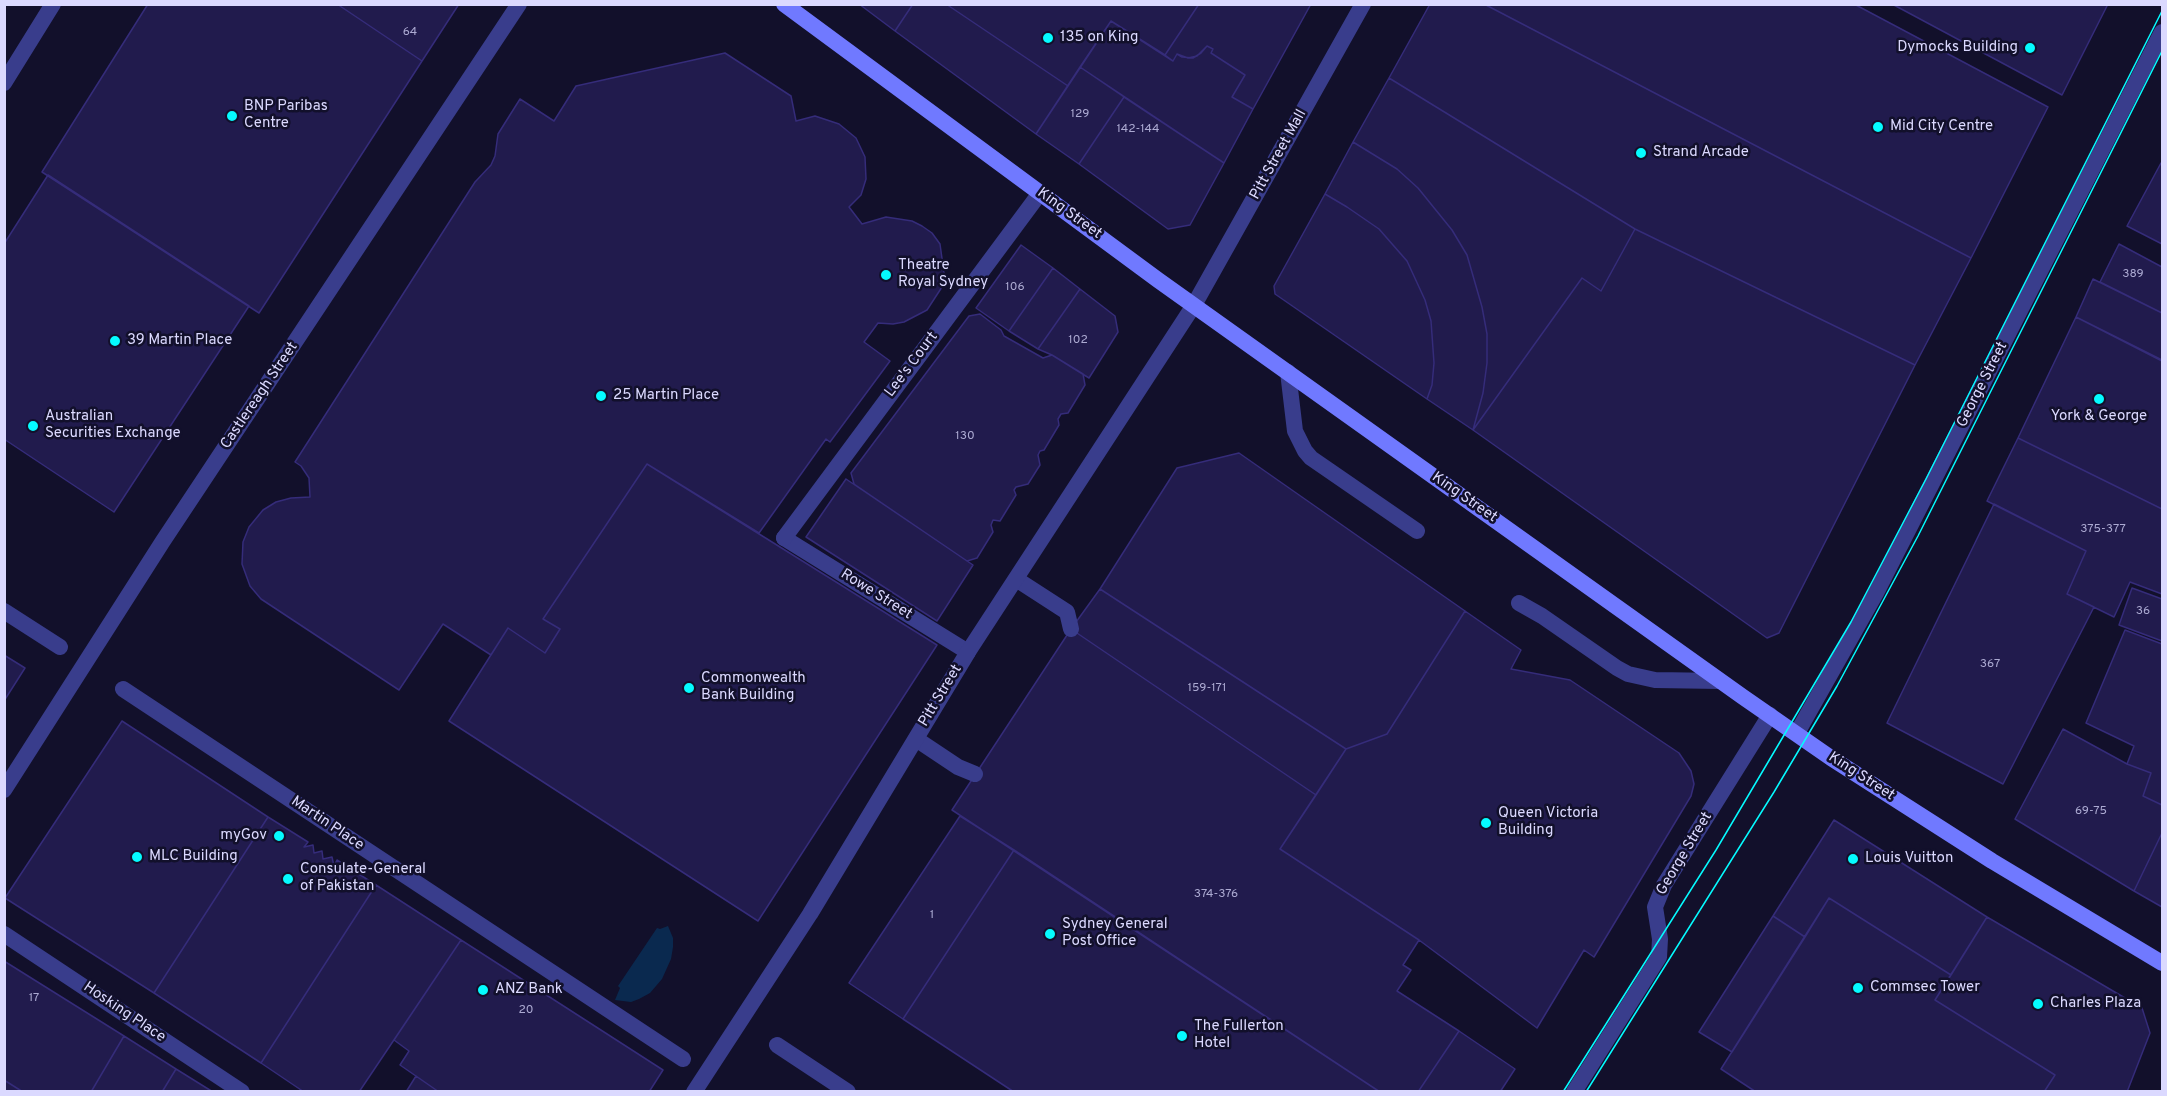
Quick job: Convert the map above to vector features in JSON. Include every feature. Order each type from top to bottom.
[{"type":"main road","name":"King Street","points":[[784,4],[1194,305],[1720,681],[1831,758],[1992,861],[2163,963]]},
{"type":"street","points":[[4,83],[53,4]]},
{"type":"street","name":"Castlereagh Street","points":[[4,790],[163,541],[519,4]]},
{"type":"street","name":"Pitt Street Mall","points":[[1194,305],[1363,4]]},
{"type":"street","name":"George Street","points":[[1797,733],[1876,593],[2163,32]]},
{"type":"street","name":"Lee's Court","points":[[784,538],[1040,193]]},
{"type":"street","name":"Pitt Street","points":[[694,1092],[810,914],[968,652],[1194,305]]},
{"type":"street","points":[[1288,372],[1295,431],[1305,451],[1311,458],[1418,531]]},
{"type":"street","name":"Rowe Street","points":[[784,538],[968,652]]},
{"type":"street","points":[[1016,579],[1067,612],[1071,629]]},
{"type":"street","points":[[1519,603],[1628,674],[1655,680],[1720,681]]},
{"type":"street","points":[[4,611],[60,647]]},
{"type":"street","name":"Martin Place","points":[[123,689],[683,1059]]},
{"type":"street","name":"George Street","points":[[1574,1092],[1659,957],[1660,939],[1655,907],[1661,891],[1770,715]]},
{"type":"street","points":[[916,739],[958,767],[975,774]]},
{"type":"street","name":"Hosking Place","points":[[4,934],[242,1092]]},
{"type":"street","points":[[777,1045],[848,1092]]},
{"type":"water","points":[[668,926],[673,938],[673,947],[671,959],[662,979],[650,993],[639,999],[631,1002],[615,1000],[620,988],[618,986],[657,928]]},
{"type":"building","name":"BNP Paribas Centre","points":[[148,4],[337,4],[422,61],[259,313],[42,172]]},
{"type":"building","points":[[337,4],[459,4],[422,61]]},
{"type":"building","points":[[859,4],[913,4],[895,31]]},
{"type":"building","points":[[913,4],[946,4],[1068,86],[1036,134],[895,31]]},
{"type":"building","name":"135 on King","points":[[946,4],[1199,4],[1165,55],[1111,21],[1068,86]]},
{"type":"building","points":[[1199,4],[1311,4],[1253,109],[1232,97],[1245,75],[1211,53],[1213,49],[1207,46],[1193,58],[1177,54],[1173,61],[1165,55]]},
{"type":"building","name":"Strand Arcade","points":[[1430,4],[1484,4],[1971,258],[1915,365],[1635,229],[1389,78]]},
{"type":"building","name":"Mid City Centre","points":[[1484,4],[1854,4],[2048,107],[1971,258]]},
{"type":"building","name":"Dymocks Building","points":[[1892,4],[2108,4],[2062,95]]},
{"type":"building","points":[[1111,21],[1173,61],[1177,54],[1188,58],[1197,56],[1207,46],[1213,49],[1211,53],[1245,75],[1232,97],[1253,109],[1224,163],[1080,67]]},
{"type":"building","name":"25 Martin Place","points":[[725,53],[791,96],[796,121],[815,116],[839,124],[856,138],[865,157],[866,179],[861,195],[849,207],[862,224],[886,217],[912,221],[922,226],[932,233],[940,244],[944,273],[942,287],[927,310],[904,322],[878,323],[864,342],[890,361],[830,442],[826,439],[759,533],[647,464],[543,619],[560,629],[545,653],[508,628],[491,655],[443,624],[399,690],[261,599],[250,586],[242,564],[243,542],[249,527],[263,510],[276,502],[310,497],[309,478],[301,466],[295,462],[475,182],[491,165],[495,156],[498,134],[520,99],[554,121],[576,86]]},
{"type":"building","points":[[1080,67],[1124,97],[1079,164],[1036,134]]},
{"type":"building","points":[[1389,78],[1635,229],[1601,291],[1582,278],[1473,430],[1483,393],[1487,363],[1487,334],[1467,255],[1452,230],[1418,188],[1397,169],[1353,142]]},
{"type":"building","points":[[1124,97],[1224,163],[1190,225],[1168,229],[1079,164]]},
{"type":"building","points":[[1353,142],[1397,169],[1418,188],[1452,230],[1467,255],[1487,334],[1487,363],[1483,393],[1473,430],[1427,399],[1432,385],[1434,363],[1431,321],[1425,300],[1407,261],[1379,229],[1325,194]]},
{"type":"building","points":[[2162,164],[2162,244],[2127,226]]},
{"type":"building","name":"39 Martin Place","points":[[48,175],[249,306],[114,512],[4,439],[4,244]]},
{"type":"building","points":[[1325,194],[1379,229],[1407,261],[1425,300],[1431,321],[1434,363],[1432,385],[1427,399],[1275,294],[1274,286]]},
{"type":"building","points":[[1635,229],[1915,365],[1779,633],[1767,638],[1473,430],[1582,278],[1601,291]]},
{"type":"building","points":[[2119,244],[2162,267],[2162,313],[2100,282]]},
{"type":"building","points":[[1021,245],[1053,268],[1009,331],[976,308]]},
{"type":"building","points":[[1053,268],[1080,289],[1038,349],[1009,331]]},
{"type":"building","points":[[2093,279],[2162,313],[2162,360],[2076,317]]},
{"type":"building","points":[[1080,289],[1115,316],[1118,332],[1089,378],[1038,349]]},
{"type":"building","points":[[980,314],[1001,330],[1004,336],[1043,358],[1052,355],[1083,374],[1085,385],[1068,413],[1061,414],[1058,419],[1059,425],[1044,450],[1040,451],[1038,455],[1040,465],[1028,484],[1016,487],[1014,490],[1016,495],[1000,521],[993,520],[991,525],[993,532],[977,558],[967,561],[854,484],[851,473],[969,316]]},
{"type":"building","name":"York & George","points":[[2076,317],[2162,361],[2162,509],[2018,438]]},
{"type":"building","points":[[2018,438],[2162,509],[2162,594],[2130,582],[2114,617],[2067,594],[2086,551],[1987,501]]},
{"type":"building","points":[[1239,453],[1465,611],[1387,734],[1346,749],[1100,589],[1177,468]]},
{"type":"building","name":"Commonwealth Bank Building","points":[[647,464],[937,645],[758,921],[449,721],[508,628],[545,653],[560,629],[543,619]]},
{"type":"building","points":[[846,479],[973,565],[937,621],[806,537]]},
{"type":"building","points":[[1994,504],[2086,551],[2067,594],[2094,607],[2003,784],[1887,723]]},
{"type":"building","points":[[2132,588],[2162,599],[2162,641],[2119,625]]},
{"type":"building","points":[[1100,589],[1346,749],[1316,795],[1071,629]]},
{"type":"building","name":"Queen Victoria Building","points":[[1465,611],[1521,650],[1511,669],[1570,680],[1679,753],[1691,771],[1694,784],[1691,796],[1594,957],[1584,950],[1537,1028],[1419,940],[1280,849],[1346,749],[1387,734]]},
{"type":"building","points":[[1071,629],[1316,795],[1280,849],[1419,940],[1403,965],[1411,970],[1397,991],[1459,1031],[1418,1092],[1380,1092],[952,810]]},
{"type":"building","points":[[2125,630],[2162,644],[2162,805],[2143,796],[2151,773],[2127,764],[2134,746],[2086,723]]},
{"type":"building","points":[[4,655],[25,668],[4,701]]},
{"type":"building","name":"MLC Building","points":[[122,721],[268,817],[154,993],[5,898]]},
{"type":"building","points":[[2063,729],[2127,764],[2151,773],[2143,796],[2162,805],[2162,833],[2134,891],[2015,819]]},
{"type":"building","points":[[960,816],[1014,850],[903,1019],[849,983]]},
{"type":"building","points":[[268,817],[308,842],[304,847],[313,845],[314,853],[322,851],[323,859],[332,857],[334,866],[337,860],[376,885],[261,1063],[154,993]]},
{"type":"building","name":"Louis Vuitton","points":[[1834,820],[1987,917],[1951,975],[1829,898],[1805,937],[1773,916]]},
{"type":"building","points":[[2162,833],[2162,907],[2134,891]]},
{"type":"building","name":"Sydney General Post Office","points":[[1014,850],[1380,1092],[1014,1092],[903,1019]]},
{"type":"building","points":[[376,885],[461,940],[359,1092],[304,1092],[261,1063]]},
{"type":"building","name":"Commsec Tower","points":[[1829,898],[1951,975],[1935,1000],[2055,1075],[2044,1092],[1756,1092],[1721,1069]]},
{"type":"building","points":[[1773,916],[1805,937],[1732,1052],[1699,1032]]},
{"type":"building","name":"Charles Plaza","points":[[1987,917],[2142,1008],[2150,1033],[2127,1092],[2044,1092],[2055,1075],[1935,1000]]},
{"type":"building","name":"ANZ Bank","points":[[461,940],[663,1070],[649,1092],[439,1092],[400,1065],[409,1051],[394,1040]]},
{"type":"building","points":[[4,961],[124,1036],[91,1092],[23,1092],[4,1080]]},
{"type":"building","points":[[1459,1031],[1515,1069],[1500,1092],[1418,1092]]},
{"type":"building","points":[[124,1036],[176,1069],[162,1092],[91,1092]]},
{"type":"building","points":[[176,1069],[213,1092],[162,1092]]},
{"type":"building","points":[[416,1076],[439,1092],[406,1092]]},
{"type":"building","points":[[4,1080],[23,1092],[4,1092]]},
{"type":"tram line","points":[[1563,1092],[1716,850],[1851,622],[1926,479],[2162,11]]},
{"type":"tram line","points":[[1586,1092],[1774,792],[1837,686],[1918,536],[2162,51]]},
{"type":"place","name":"135 on King","points":[[1048,38]]},
{"type":"place","name":"Dymocks Building","points":[[2030,48]]},
{"type":"place","name":"BNP Paribas Centre","points":[[232,116]]},
{"type":"place","name":"Mid City Centre","points":[[1878,127]]},
{"type":"place","name":"Strand Arcade","points":[[1641,153]]},
{"type":"place","name":"Theatre Royal Sydney","points":[[886,275]]},
{"type":"place","name":"39 Martin Place","points":[[115,341]]},
{"type":"place","name":"25 Martin Place","points":[[601,396]]},
{"type":"place","name":"York & George","points":[[2099,399]]},
{"type":"place","name":"Australian Securities Exchange","points":[[33,426]]},
{"type":"place","name":"Commonwealth Bank Building","points":[[689,688]]},
{"type":"place","name":"Queen Victoria Building","points":[[1486,823]]},
{"type":"place","name":"myGov","points":[[279,836]]},
{"type":"place","name":"MLC Building","points":[[137,857]]},
{"type":"place","name":"Louis Vuitton","points":[[1853,859]]},
{"type":"place","name":"Consulate-General of Pakistan","points":[[288,879]]},
{"type":"place","name":"Sydney General Post Office","points":[[1050,934]]},
{"type":"place","name":"Commsec Tower","points":[[1858,988]]},
{"type":"place","name":"ANZ Bank","points":[[483,990]]},
{"type":"place","name":"Charles Plaza","points":[[2038,1004]]},
{"type":"place","name":"The Fullerton Hotel","points":[[1182,1036]]}]
